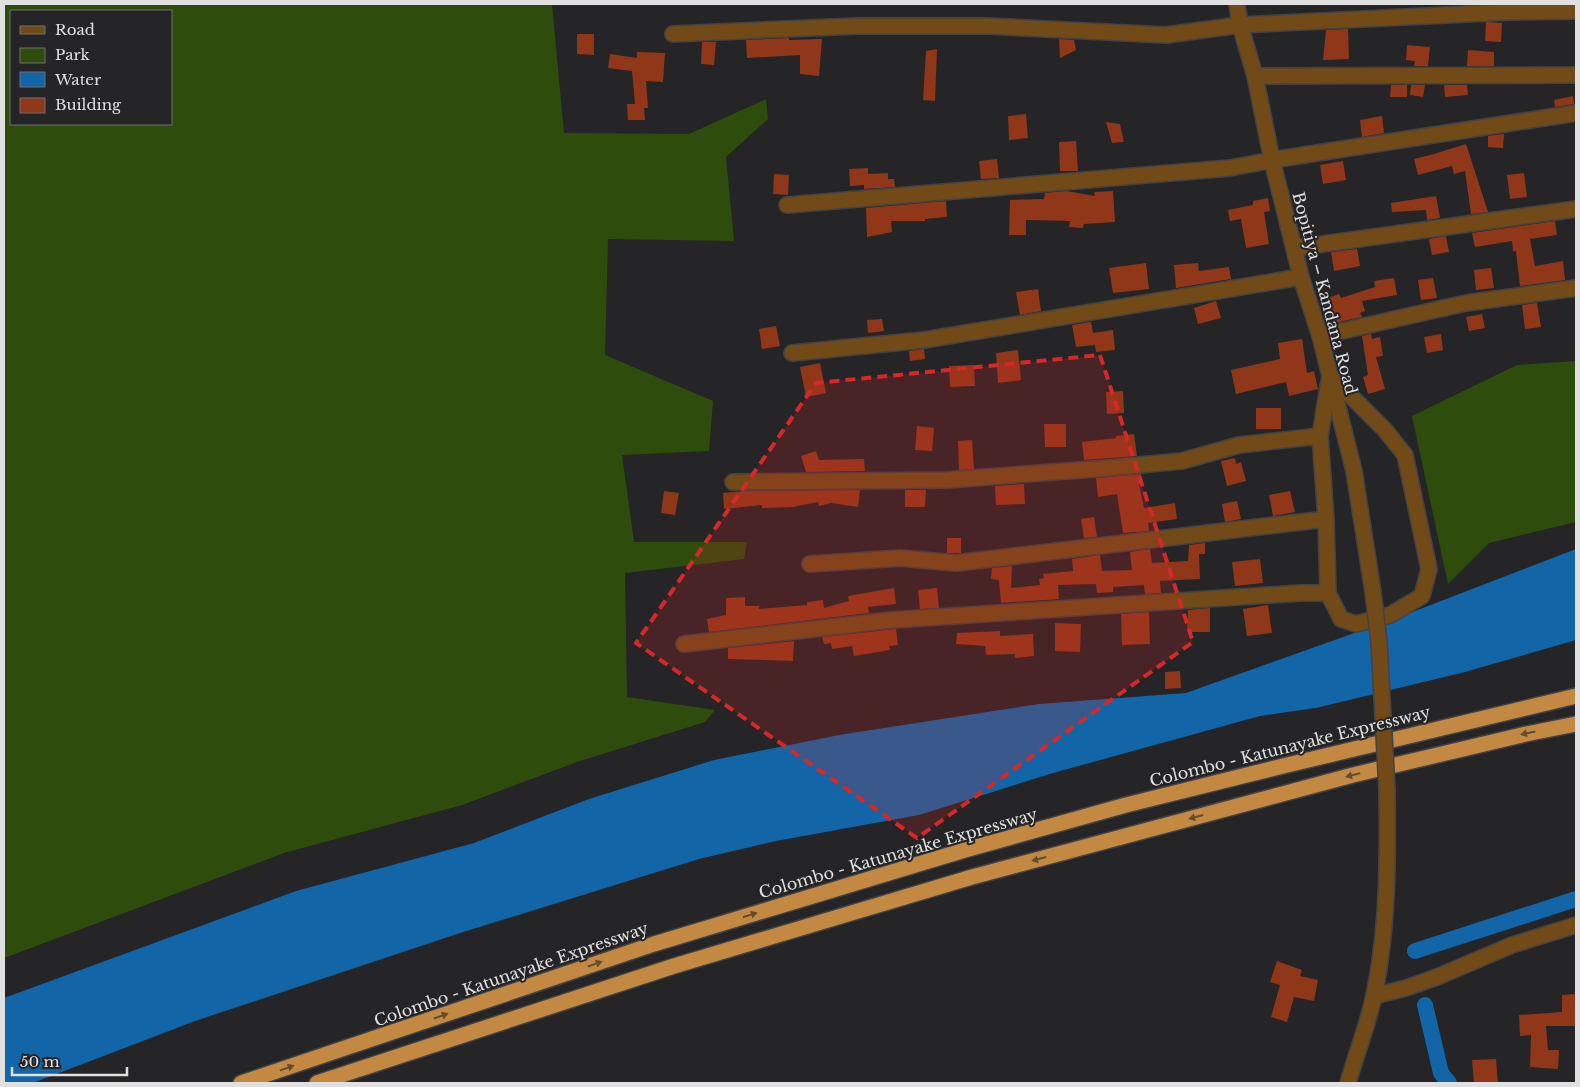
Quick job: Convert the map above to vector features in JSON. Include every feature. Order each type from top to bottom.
[{"type":"highway","name":"Colombo - Katunayake Expressway","points":[[241,1083],[654,944],[965,850],[1255,773],[1438,727],[1576,696]]},
{"type":"highway","points":[[317,1083],[674,966],[972,876],[1353,775],[1576,724]]},
{"type":"street","name":"Bopitiya – Kandana Road","points":[[1237,4],[1240,25],[1255,76],[1272,160],[1301,277],[1320,336],[1354,471],[1379,642],[1388,837],[1384,932],[1374,996],[1348,1083]]},
{"type":"street","points":[[673,34],[856,26],[988,26],[1166,35],[1240,25],[1508,12],[1576,12]]},
{"type":"street","points":[[1255,76],[1576,75]]},
{"type":"street","points":[[787,205],[1230,168],[1576,113]]},
{"type":"street","points":[[1294,248],[1576,209]]},
{"type":"street","points":[[792,353],[924,340],[1301,277]]},
{"type":"street","points":[[1320,336],[1466,303],[1576,288]]},
{"type":"street","points":[[1330,376],[1385,430],[1405,455],[1429,569],[1422,596],[1390,615],[1356,624],[1341,619],[1328,593],[1326,519],[1320,436],[1330,376]]},
{"type":"street","points":[[733,482],[946,480],[1108,468],[1182,461],[1239,445],[1320,436]]},
{"type":"street","points":[[810,564],[900,558],[956,563],[1326,519]]},
{"type":"street","points":[[684,644],[892,620],[1300,593],[1328,593]]},
{"type":"street","points":[[1374,996],[1406,988],[1512,945],[1576,925]]},
{"type":"highlighted area","points":[[1100,355],[1193,642],[917,838],[636,643],[816,383]]},
{"type":"green space","points":[[4,4],[552,4],[564,133],[689,134],[766,99],[768,119],[726,157],[734,241],[608,239],[605,355],[713,401],[709,451],[622,455],[634,542],[747,542],[744,559],[625,573],[627,697],[715,710],[705,722],[577,762],[462,805],[284,853],[4,958]]},
{"type":"green space","points":[[1576,361],[1576,522],[1489,543],[1448,584],[1412,416],[1517,365]]},
{"type":"water","points":[[1576,549],[1576,640],[1465,672],[1316,708],[1260,716],[1053,773],[919,815],[776,841],[699,859],[457,934],[195,1021],[33,1083],[4,1083],[4,998],[296,891],[474,843],[589,799],[714,760],[839,735],[1039,704],[1186,693],[1402,616]]},
{"type":"building","points":[[1486,22],[1502,23],[1501,42],[1485,41]]},
{"type":"building","points":[[1348,29],[1349,59],[1323,60],[1326,30]]},
{"type":"building","points":[[577,34],[594,34],[594,55],[577,54]]},
{"type":"building","points":[[789,38],[789,40],[822,39],[819,76],[800,74],[800,55],[747,58],[746,40]]},
{"type":"building","points":[[1059,39],[1074,40],[1076,50],[1060,58]]},
{"type":"building","points":[[702,42],[716,42],[714,65],[701,64]]},
{"type":"building","points":[[1407,45],[1430,47],[1428,66],[1414,66],[1415,61],[1406,60]]},
{"type":"building","points":[[937,49],[935,101],[923,100],[926,51]]},
{"type":"building","points":[[1468,50],[1494,52],[1494,66],[1467,66]]},
{"type":"building","points":[[637,52],[665,53],[663,82],[646,81],[648,108],[644,108],[645,120],[628,120],[627,104],[635,104],[632,71],[608,68],[610,54],[637,58]]},
{"type":"building","points":[[1391,85],[1407,85],[1407,97],[1390,97]]},
{"type":"building","points":[[1411,85],[1425,85],[1423,97],[1410,95]]},
{"type":"building","points":[[1444,85],[1467,85],[1468,95],[1445,97]]},
{"type":"building","points":[[1573,96],[1574,104],[1555,107],[1554,100]]},
{"type":"building","points":[[1026,114],[1028,138],[1009,140],[1008,116]]},
{"type":"building","points":[[1382,116],[1384,133],[1362,137],[1360,120]]},
{"type":"building","points":[[1106,122],[1120,124],[1124,142],[1112,143]]},
{"type":"building","points":[[1504,134],[1503,148],[1488,147],[1488,136]]},
{"type":"building","points":[[1076,141],[1078,171],[1060,171],[1059,142]]},
{"type":"building","points":[[1466,144],[1488,212],[1471,214],[1465,171],[1454,174],[1452,166],[1418,175],[1414,159]]},
{"type":"building","points":[[997,159],[999,178],[981,179],[979,161]]},
{"type":"building","points":[[1343,161],[1346,180],[1323,184],[1320,165]]},
{"type":"building","points":[[868,168],[868,174],[888,173],[888,179],[894,179],[895,187],[864,189],[864,185],[850,186],[849,169]]},
{"type":"building","points":[[1524,173],[1527,197],[1510,199],[1507,175]]},
{"type":"building","points":[[774,174],[789,175],[788,195],[773,194]]},
{"type":"building","points":[[1066,191],[1095,196],[1094,192],[1113,191],[1115,222],[1084,224],[1083,228],[1069,227],[1070,221],[1026,220],[1026,235],[1009,235],[1010,200],[1044,199],[1045,193]]},
{"type":"building","points":[[1436,196],[1440,218],[1427,220],[1426,210],[1392,212],[1391,203]]},
{"type":"building","points":[[1268,198],[1270,211],[1264,212],[1269,244],[1246,248],[1241,219],[1230,221],[1228,210],[1253,205],[1253,201]]},
{"type":"building","points":[[946,201],[947,217],[925,219],[925,221],[891,221],[892,232],[867,237],[866,208]]},
{"type":"building","points":[[1555,221],[1557,235],[1530,239],[1535,266],[1563,261],[1565,280],[1520,286],[1516,251],[1513,251],[1512,241],[1475,247],[1472,233]]},
{"type":"building","points":[[1446,236],[1449,252],[1432,255],[1429,239]]},
{"type":"building","points":[[1357,249],[1360,266],[1334,271],[1331,252]]},
{"type":"building","points":[[1146,263],[1149,289],[1113,293],[1109,268]]},
{"type":"building","points":[[1198,263],[1199,271],[1229,267],[1231,279],[1176,288],[1174,265]]},
{"type":"building","points":[[1491,268],[1494,288],[1476,290],[1474,270]]},
{"type":"building","points":[[1394,278],[1397,295],[1362,301],[1365,311],[1360,313],[1362,317],[1330,324],[1322,300],[1339,294],[1341,298],[1375,287],[1374,281]]},
{"type":"building","points":[[1433,278],[1437,298],[1421,300],[1418,280]]},
{"type":"building","points":[[1038,289],[1041,311],[1020,315],[1016,292]]},
{"type":"building","points":[[1216,301],[1221,318],[1198,324],[1194,308]]},
{"type":"building","points":[[1537,303],[1541,327],[1525,329],[1522,305]]},
{"type":"building","points":[[1482,314],[1485,328],[1469,331],[1466,317]]},
{"type":"building","points":[[882,319],[884,331],[868,333],[867,320]]},
{"type":"building","points":[[1091,322],[1093,333],[1113,330],[1115,350],[1096,352],[1095,345],[1076,347],[1072,325]]},
{"type":"building","points":[[776,326],[780,346],[762,349],[759,329]]},
{"type":"building","points":[[1371,334],[1372,339],[1380,337],[1383,356],[1376,357],[1385,389],[1368,394],[1363,377],[1368,375],[1362,336]]},
{"type":"building","points":[[1441,334],[1443,350],[1427,353],[1424,337]]},
{"type":"building","points":[[1302,339],[1307,373],[1314,371],[1318,389],[1289,396],[1286,382],[1236,394],[1231,370],[1280,359],[1278,343]]},
{"type":"building","points":[[924,349],[925,359],[910,361],[909,351]]},
{"type":"building","points":[[1018,350],[1021,380],[998,383],[996,353]]},
{"type":"building","points":[[820,363],[826,393],[806,397],[800,367]]},
{"type":"building","points":[[974,365],[975,386],[950,387],[949,366]]},
{"type":"building","points":[[1123,391],[1124,413],[1107,414],[1106,392]]},
{"type":"building","points":[[1256,408],[1281,408],[1281,429],[1256,429]]},
{"type":"building","points":[[1044,424],[1066,424],[1066,447],[1045,447]]},
{"type":"building","points":[[917,426],[934,428],[932,451],[915,450]]},
{"type":"building","points":[[1134,434],[1137,456],[1084,460],[1082,442]]},
{"type":"building","points":[[972,440],[974,469],[959,470],[958,441]]},
{"type":"building","points":[[816,451],[819,460],[864,459],[865,471],[806,472],[801,456]]},
{"type":"building","points":[[1235,458],[1236,464],[1241,462],[1246,481],[1227,486],[1221,461]]},
{"type":"building","points":[[1141,474],[1143,483],[1139,484],[1144,508],[1175,503],[1177,519],[1148,523],[1149,531],[1123,533],[1117,494],[1098,497],[1096,478]]},
{"type":"building","points":[[1024,484],[1025,504],[996,505],[995,486]]},
{"type":"building","points":[[860,490],[858,507],[831,503],[819,506],[818,502],[793,507],[762,508],[762,505],[724,509],[723,493],[744,491]]},
{"type":"building","points":[[905,490],[926,490],[925,507],[905,507]]},
{"type":"building","points":[[664,491],[679,493],[675,515],[661,513]]},
{"type":"building","points":[[1290,491],[1295,512],[1273,516],[1269,495]]},
{"type":"building","points":[[1237,501],[1241,519],[1225,522],[1222,504]]},
{"type":"building","points":[[1094,517],[1097,537],[1084,538],[1081,519]]},
{"type":"building","points":[[947,538],[961,538],[961,553],[947,553]]},
{"type":"building","points":[[1205,543],[1205,554],[1199,554],[1200,579],[1160,581],[1161,593],[1145,594],[1144,585],[1113,587],[1113,592],[1097,593],[1096,584],[1058,585],[1059,599],[1001,603],[999,580],[991,579],[992,568],[1012,566],[1011,588],[1040,585],[1039,579],[1044,578],[1043,574],[1073,571],[1072,559],[1100,555],[1102,571],[1132,570],[1130,552],[1150,549],[1152,563],[1188,561],[1189,545]]},
{"type":"building","points":[[1260,559],[1263,583],[1235,586],[1232,562]]},
{"type":"building","points":[[894,588],[896,604],[868,607],[869,613],[709,632],[707,619],[726,615],[726,598],[745,597],[745,606],[759,606],[759,609],[807,605],[807,602],[823,600],[824,608],[849,601],[848,596]]},
{"type":"building","points":[[937,588],[939,608],[920,609],[918,590]]},
{"type":"building","points":[[1268,605],[1272,633],[1247,636],[1243,609]]},
{"type":"building","points":[[1210,608],[1210,632],[1187,632],[1188,610]]},
{"type":"building","points":[[1149,612],[1150,644],[1122,645],[1121,614]]},
{"type":"building","points":[[1055,623],[1081,624],[1080,652],[1055,651]]},
{"type":"building","points":[[896,629],[898,645],[889,646],[890,650],[854,656],[852,646],[832,649],[831,643],[824,644],[822,637]]},
{"type":"building","points":[[1000,631],[1000,636],[1033,634],[1034,656],[1015,658],[1015,654],[986,655],[985,646],[956,644],[957,633]]},
{"type":"building","points":[[794,641],[793,661],[728,659],[728,648]]},
{"type":"building","points":[[1180,671],[1181,688],[1165,689],[1165,672]]},
{"type":"building","points":[[1277,961],[1302,970],[1300,976],[1318,980],[1314,1001],[1294,997],[1287,1022],[1271,1017],[1280,985],[1270,982]]},
{"type":"building","points":[[1576,994],[1576,1026],[1546,1026],[1548,1050],[1559,1050],[1558,1069],[1530,1067],[1531,1035],[1520,1036],[1519,1015],[1562,1012],[1562,995]]},
{"type":"building","points":[[1496,1059],[1498,1083],[1474,1083],[1472,1060]]},
{"type":"waterway","points":[[1415,951],[1576,899]]},
{"type":"waterway","points":[[1425,1005],[1441,1073],[1449,1083]]}]
